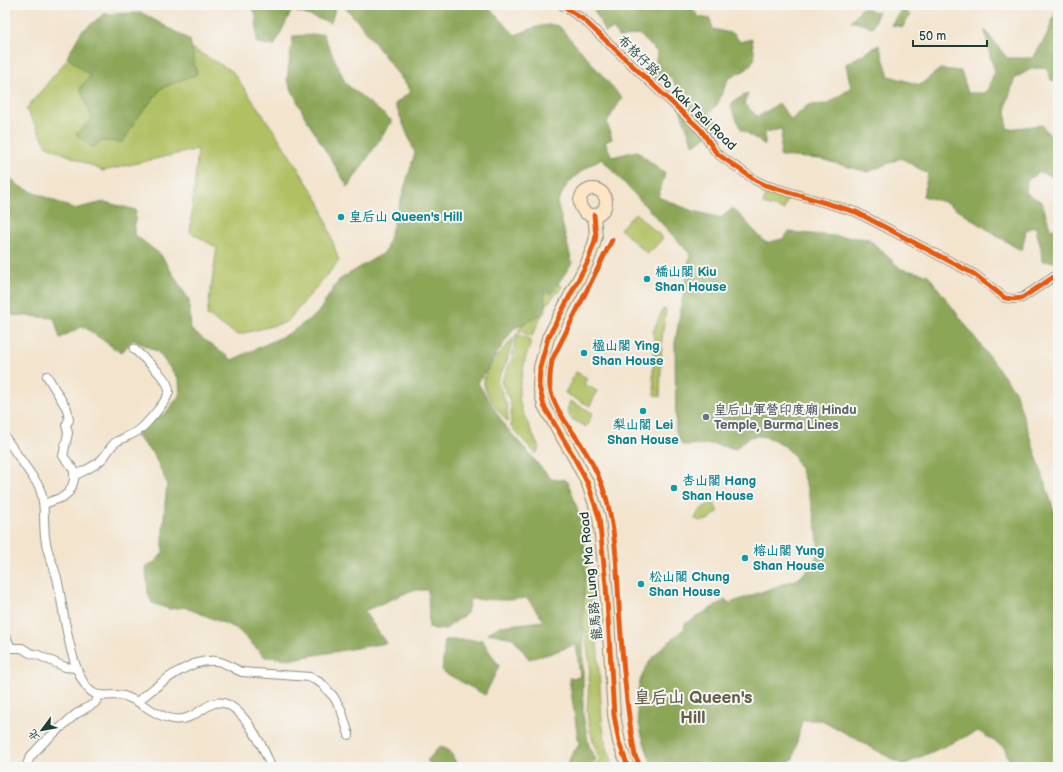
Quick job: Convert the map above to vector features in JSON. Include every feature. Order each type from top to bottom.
[{"type":"street","name":"布格仔路 Po Kak Tsai Road","points":[[562,5],[584,20],[701,130],[719,155],[760,183],[856,212],[974,274],[1005,298],[1022,298],[1058,274]]},
{"type":"street","name":"龍馬路 Lung Ma Road","points":[[594,215],[596,236],[594,244],[587,263],[548,338],[540,367],[538,386],[544,406],[588,484],[599,516],[606,584],[614,715],[619,742],[628,767]]},
{"type":"street","points":[[74,476],[97,464],[109,448],[116,442],[139,430],[168,396],[169,390],[163,377],[134,349]]},
{"type":"street","points":[[44,504],[57,500],[69,492],[74,480],[74,470],[63,456],[68,433],[66,425],[69,420],[67,409],[47,376]]},
{"type":"street","points":[[5,437],[39,486],[44,504],[44,533],[46,544],[56,577],[76,668],[91,692],[98,695],[122,695],[138,701],[159,716],[174,720],[187,718],[197,714],[212,704],[226,703],[244,718],[271,767]]},
{"type":"street","points":[[5,638],[7,639],[11,648],[22,648],[30,653],[38,654],[65,667],[76,668]]},
{"type":"street","points":[[138,701],[164,680],[183,668],[207,660],[217,661],[227,664],[235,670],[242,672],[310,678],[321,683],[342,709],[349,735]]},
{"type":"street","points":[[26,767],[30,757],[43,743],[76,714],[95,703],[98,695]]},
{"type":"green space","points":[[250,5],[336,5],[331,23],[292,10],[274,46],[257,43],[256,14]]},
{"type":"green space","points":[[343,5],[486,5],[515,35],[542,26],[559,26],[622,98],[607,122],[612,139],[605,142],[612,157],[637,151],[665,174],[658,197],[690,210],[721,218],[733,208],[766,243],[782,239],[789,232],[869,239],[901,269],[928,275],[1015,391],[1058,523],[1058,767],[1012,767],[1004,747],[978,731],[903,765],[822,720],[802,720],[793,759],[779,767],[653,767],[639,724],[637,696],[640,682],[646,668],[655,655],[685,628],[685,624],[725,600],[730,603],[795,580],[802,575],[811,566],[817,555],[817,533],[815,519],[803,475],[793,455],[780,443],[762,436],[756,436],[748,438],[736,449],[713,444],[682,445],[676,432],[675,343],[690,254],[601,158],[568,183],[557,202],[572,263],[551,294],[544,289],[546,312],[513,329],[478,383],[505,426],[551,479],[567,481],[581,522],[586,556],[583,613],[583,714],[589,746],[596,759],[590,767],[566,767],[572,754],[579,745],[569,678],[580,677],[576,644],[549,654],[529,659],[513,638],[488,633],[500,626],[544,621],[527,598],[503,600],[470,599],[467,613],[444,630],[429,628],[428,590],[413,590],[364,611],[386,643],[292,659],[265,657],[236,628],[184,607],[169,609],[152,603],[148,593],[146,566],[155,562],[163,553],[163,529],[167,483],[154,455],[136,436],[150,416],[164,415],[180,395],[179,380],[158,352],[133,340],[121,353],[83,326],[60,338],[54,318],[12,315],[5,301],[5,173],[19,186],[74,209],[104,202],[136,210],[134,234],[161,255],[189,300],[191,330],[232,360],[290,333],[317,314],[339,280],[385,252],[415,153],[395,104],[411,91],[360,24]]},
{"type":"green space","points":[[592,5],[692,5],[691,7],[699,17],[710,19],[713,29],[734,34],[740,42],[752,39],[755,58],[747,69],[728,79],[717,105],[708,113],[723,126],[693,145],[681,112],[677,88],[670,76],[663,81],[651,75],[655,70],[657,52],[639,34],[619,38],[614,29],[605,32]]},
{"type":"green space","points":[[1058,5],[1058,59],[1056,58],[1055,72],[1058,74],[1058,83],[1051,80],[1046,67],[1031,69],[1015,78],[1006,105],[1007,129],[1042,125],[1058,147],[1058,179],[1040,172],[1027,180],[1026,193],[1042,202],[1051,231],[1058,225],[1058,262],[1042,261],[1041,248],[1035,226],[1026,230],[1022,251],[947,203],[923,196],[928,174],[901,158],[868,172],[820,159],[780,156],[782,129],[765,132],[765,145],[741,129],[731,107],[733,102],[748,93],[744,104],[758,117],[779,103],[791,120],[808,105],[827,104],[851,88],[846,64],[879,45],[889,76],[920,85],[940,69],[961,71],[968,93],[986,93],[995,71],[990,56],[985,30],[1007,58],[1033,58],[1047,35]]},
{"type":"green space","points":[[862,8],[878,12],[873,27],[851,21]]},
{"type":"green space","points":[[902,8],[911,16],[903,27],[891,25]]},
{"type":"green space","points":[[142,13],[190,40],[197,74],[162,88],[135,121],[123,142],[102,141],[92,148],[76,134],[92,118],[80,88],[90,76],[67,57],[81,32],[104,14]]},
{"type":"green space","points":[[133,15],[232,71],[274,131],[320,203],[339,261],[287,322],[237,335],[207,315],[217,248],[190,232],[198,149],[103,171],[47,146],[26,109],[95,26]]},
{"type":"green space","points":[[323,34],[346,84],[392,121],[348,187],[305,117],[287,80],[293,36]]},
{"type":"green space","points":[[767,191],[788,197],[784,210],[763,204]]},
{"type":"green space","points":[[635,213],[663,238],[648,254],[620,229]]},
{"type":"green space","points":[[552,284],[561,285],[562,287],[548,303],[532,336],[518,331]]},
{"type":"green space","points":[[663,309],[666,310],[662,338],[660,397],[655,395],[653,376],[653,332]]},
{"type":"green space","points":[[516,334],[530,339],[530,345],[526,356],[519,389],[519,399],[523,413],[539,448],[536,454],[511,427],[510,401],[501,382],[512,359]]},
{"type":"green space","points":[[513,338],[507,361],[497,381],[507,405],[508,422],[488,396],[485,390],[484,379],[492,364]]},
{"type":"green space","points":[[576,372],[587,378],[584,384],[597,391],[590,406],[565,393]]},
{"type":"green space","points":[[570,401],[593,413],[586,427],[570,417],[567,411]]},
{"type":"green space","points":[[562,479],[567,481],[581,522],[596,621],[602,720],[606,745],[614,767],[593,767],[600,760],[594,745],[588,720],[587,711],[590,666],[585,632],[566,591],[557,483]]},
{"type":"green space","points":[[714,503],[718,512],[706,521],[695,519],[703,508]]},
{"type":"green space","points":[[445,640],[482,640],[499,666],[485,695],[442,671]]},
{"type":"green space","points":[[440,746],[450,751],[458,767],[433,767],[427,761]]},
{"type":"cycle path","points":[[562,5],[584,20],[701,130],[719,155],[755,180],[765,185],[856,212],[974,274],[1005,298],[1022,298],[1058,274]]},
{"type":"cycle path","points":[[594,215],[596,236],[594,244],[587,263],[548,338],[540,367],[539,386],[544,406],[588,484],[599,517],[606,585],[614,715],[619,742],[628,767]]},
{"type":"cycle path","points":[[612,240],[552,360],[550,387],[559,412],[588,456],[597,473],[606,497],[616,551],[627,700],[635,756],[641,767]]},
{"type":"place","name":"皇后山 Queen's Hill","points":[[341,217]]},
{"type":"place","name":"橋山閣 Kiu Shan House","points":[[647,279]]},
{"type":"place","name":"楹山閣 Ying Shan House","points":[[584,353]]},
{"type":"place","name":"梨山閣 Lei Shan House","points":[[643,411]]},
{"type":"place","name":"皇后山軍營印度廟 Hindu Temple, Burma Lines","points":[[706,417]]},
{"type":"place","name":"杏山閣 Hang Shan House","points":[[674,488]]},
{"type":"place","name":"榕山閣 Yung Shan House","points":[[745,558]]},
{"type":"place","name":"松山閣 Chung Shan House","points":[[641,584]]},
{"type":"district","name":"皇后山 Queen's Hill","points":[[693,708]]}]
